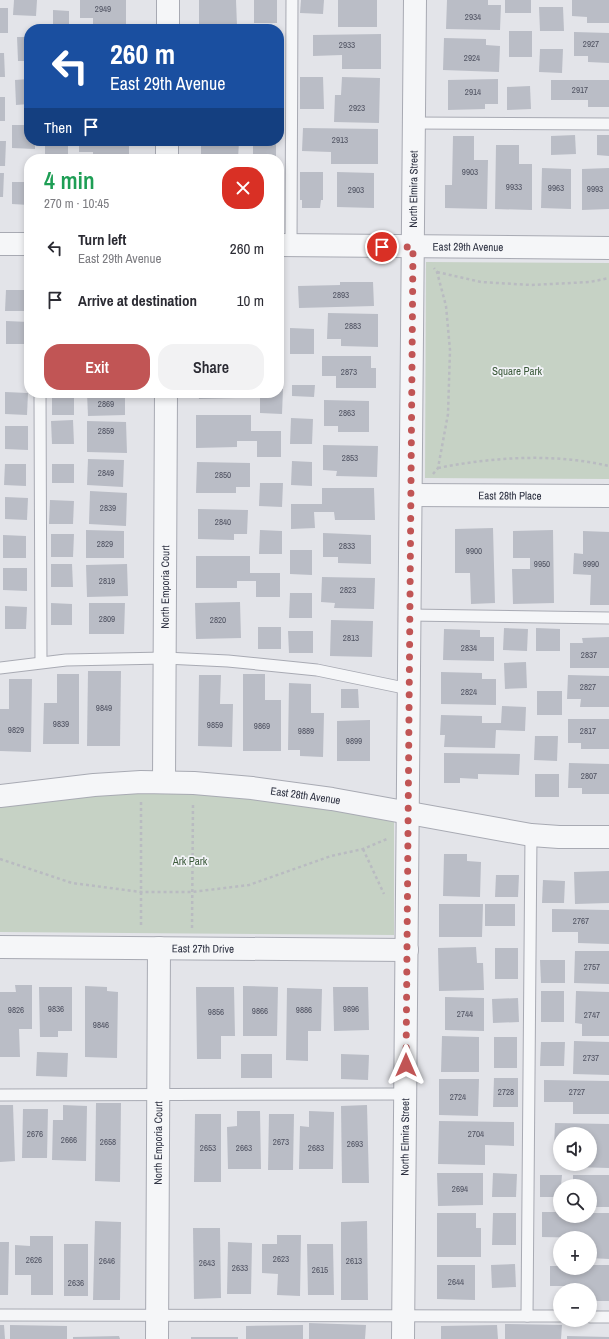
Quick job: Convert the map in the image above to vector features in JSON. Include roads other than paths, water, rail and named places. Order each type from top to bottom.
[{"type":"street","points":[[168,0],[168,24]]},
{"type":"street","name":"North Elmira Street","points":[[403,1339],[407,950],[404,812],[409,689],[415,0]]},
{"type":"street","points":[[0,244],[24,244]]},
{"type":"street","name":"East 29th Avenue","points":[[285,245],[609,248]]},
{"type":"street","name":"North Emporia Court","points":[[164,782],[166,398]]},
{"type":"street","name":"East 28th Place","points":[[411,495],[609,496]]},
{"type":"street","name":"East 28th Avenue","points":[[0,796],[94,785],[141,782],[194,782],[332,799],[531,835],[559,837],[609,837]]},
{"type":"street","name":"East 27th Drive","points":[[0,947],[407,950]]},
{"type":"street","name":"North Emporia Court","points":[[150,948],[158,1094],[157,1339]]},
{"type":"lane","points":[[285,245],[292,0]]},
{"type":"lane","points":[[414,123],[609,124]]},
{"type":"lane","points":[[40,398],[41,662]]},
{"type":"lane","points":[[410,615],[609,618]]},
{"type":"lane","points":[[0,668],[66,660],[165,658],[228,661],[316,670],[409,689]]},
{"type":"lane","points":[[527,1316],[531,835]]},
{"type":"lane","points":[[0,1095],[406,1094]]},
{"type":"lane","points":[[0,1315],[157,1314],[553,1316]]},
{"type":"lane","points":[[597,1317],[609,1317]]},
{"type":"park label","name":"Square Park","points":[[517,371]]},
{"type":"park label","name":"Ark Park","points":[[190,861]]}]
